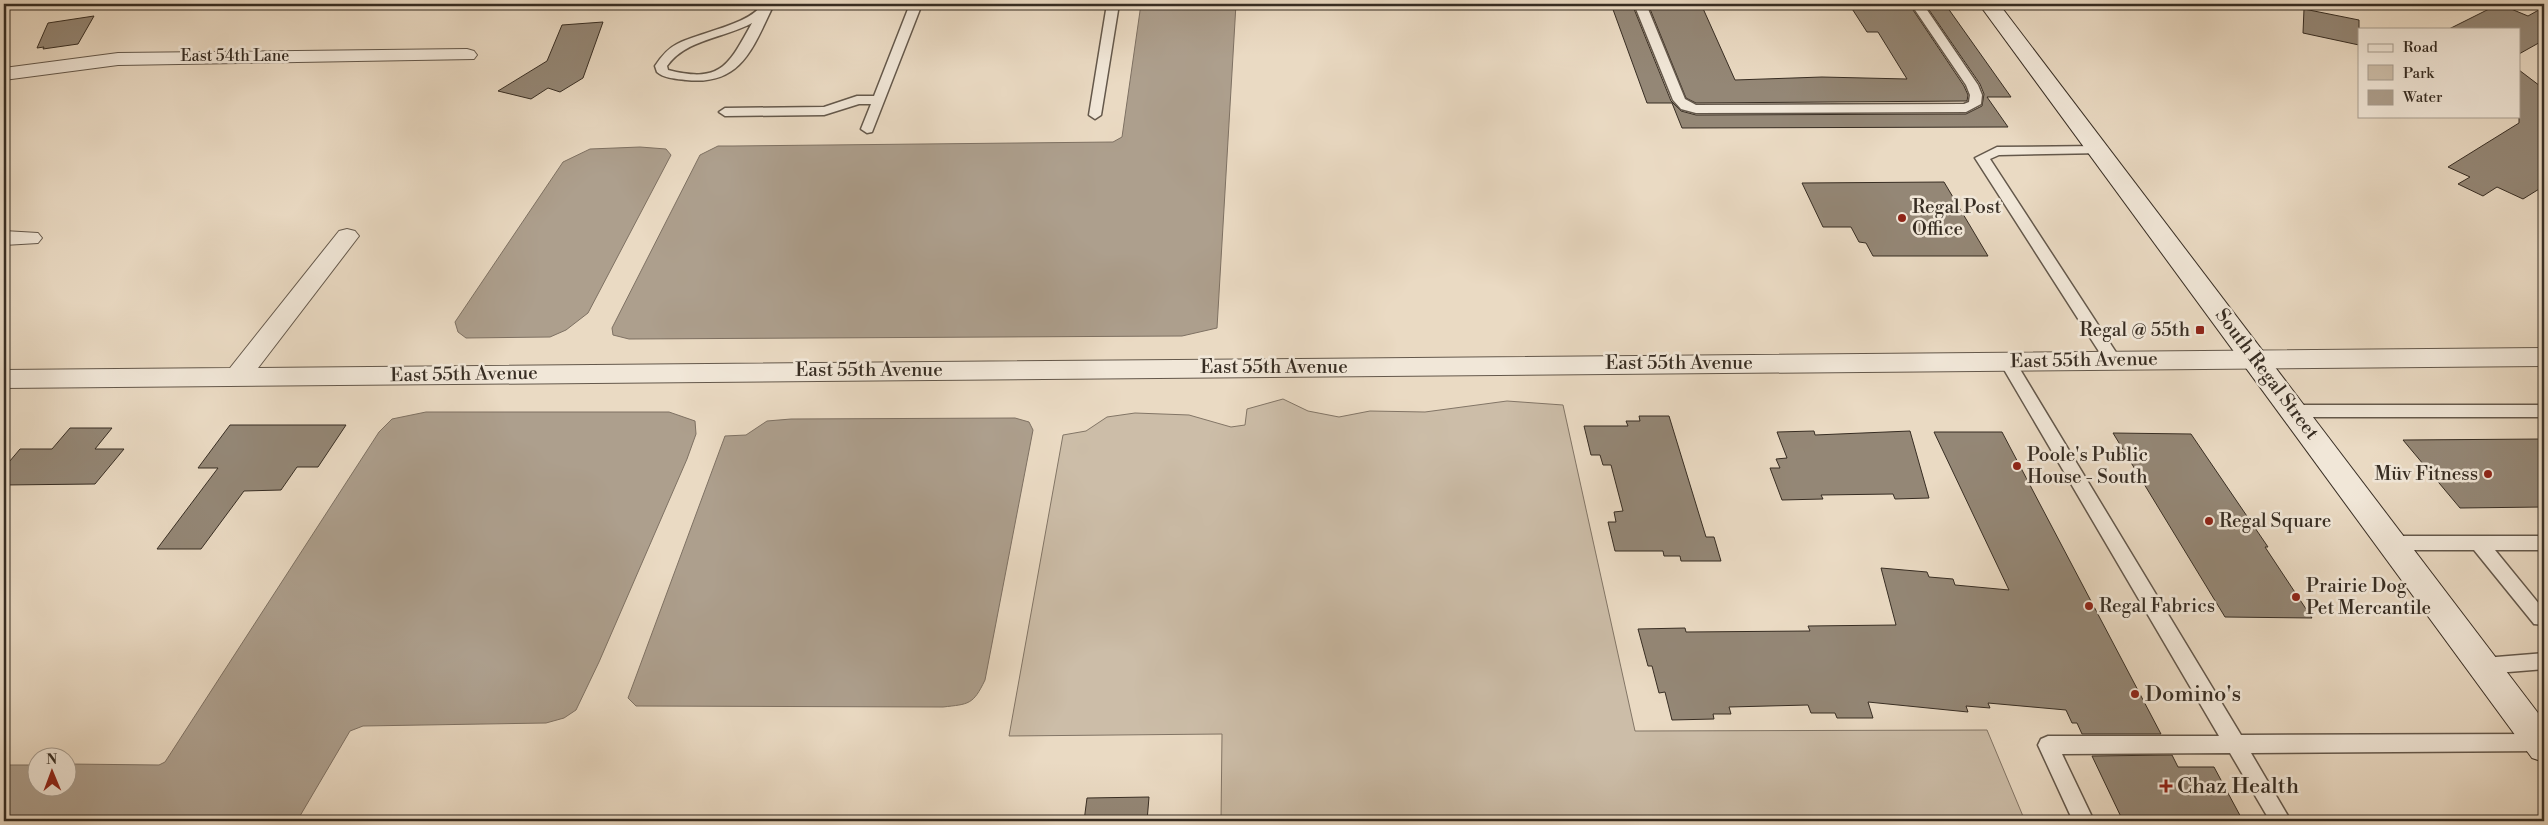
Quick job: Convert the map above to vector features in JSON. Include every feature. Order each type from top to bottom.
[{"type":"street","name":"South Regal Street","points":[[1989,4],[2256,358],[2543,745]]},
{"type":"street","name":"East 54th Lane","points":[[4,74],[118,59],[467,55]]},
{"type":"street","points":[[236,377],[347,236]]},
{"type":"street","points":[[4,238],[30,238]]},
{"type":"street","name":"East 55th Avenue","points":[[4,379],[2544,357]]},
{"type":"lane","points":[[867,129],[916,4]]},
{"type":"lane","points":[[1096,115],[1113,4]]},
{"type":"lane","points":[[1640,4],[1679,100],[1685,106],[1696,109],[1966,108],[1975,104],[1976,94],[1974,90],[1917,4]]},
{"type":"lane","points":[[767,7],[735,64],[728,71],[715,76],[699,77],[674,76],[663,72],[661,66],[665,59],[678,48],[747,22],[767,7]]},
{"type":"lane","points":[[726,112],[824,111],[838,108],[857,100],[878,100]]},
{"type":"lane","points":[[2099,150],[1997,151],[1982,158],[2113,360]]},
{"type":"lane","points":[[2007,361],[2281,821]]},
{"type":"lane","points":[[2295,411],[2544,411]]},
{"type":"lane","points":[[2393,543],[2544,543]]},
{"type":"lane","points":[[2479,543],[2541,620]]},
{"type":"lane","points":[[2484,666],[2544,661]]},
{"type":"lane","points":[[2084,821],[2048,745],[2234,743],[2543,745]]},
{"type":"green space","points":[[1283,399],[1308,411],[1339,417],[1370,411],[1425,412],[1507,401],[1563,405],[1635,731],[1987,730],[2025,821],[1221,821],[1222,734],[1009,736],[1063,435],[1086,431],[1107,417],[1135,413],[1189,415],[1231,427],[1245,425],[1247,409]]},
{"type":"water","points":[[1141,4],[1236,4],[1217,328],[1182,336],[629,339],[613,335],[612,328],[700,155],[718,146],[1113,142],[1122,137]]},
{"type":"water","points":[[640,147],[666,149],[671,155],[588,313],[566,330],[550,337],[466,338],[458,332],[455,322],[563,162],[590,149]]},
{"type":"water","points":[[426,412],[669,412],[695,421],[696,434],[687,459],[599,662],[576,710],[564,718],[546,723],[363,726],[350,731],[297,821],[4,821],[4,765],[28,765],[28,798],[78,798],[78,764],[159,765],[165,762],[379,432],[392,419]]},
{"type":"water","points":[[1015,418],[1029,422],[1033,430],[985,680],[977,694],[969,702],[943,707],[636,706],[628,698],[725,436],[746,435],[767,421],[791,419]]},
{"type":"building","points":[[1611,4],[1632,4],[1671,101],[1681,111],[1696,115],[1966,114],[1982,106],[1984,94],[1980,84],[1925,4],[1945,4],[2011,97],[1987,97],[2008,127],[1682,128],[1672,103],[1647,103]]},
{"type":"building","points":[[1648,4],[1701,4],[1735,80],[1822,77],[1907,79],[1878,32],[1867,32],[1849,4],[1909,4],[1964,86],[1968,95],[1967,101],[1696,103],[1686,98]]},
{"type":"building","points":[[2499,4],[2528,16],[2544,7],[2544,40],[2520,53],[2520,28],[2451,28]]},
{"type":"building","points":[[2304,9],[2359,20],[2358,45],[2303,33]]},
{"type":"building","points":[[94,16],[78,44],[43,49],[44,47],[37,48],[48,23]]},
{"type":"building","points":[[603,22],[583,78],[560,92],[548,88],[531,99],[498,91],[547,61],[562,25]]},
{"type":"building","points":[[2520,71],[2544,89],[2544,186],[2523,199],[2497,187],[2483,196],[2458,184],[2470,177],[2448,167],[2519,123]]},
{"type":"building","name":"Regal Post Office","points":[[1944,182],[1988,256],[1873,256],[1866,243],[1859,242],[1851,227],[1823,227],[1802,183]]},
{"type":"building","points":[[1639,416],[1669,416],[1706,537],[1714,537],[1721,561],[1681,561],[1680,556],[1664,556],[1663,551],[1615,551],[1608,522],[1616,522],[1614,512],[1623,511],[1611,465],[1603,465],[1600,455],[1591,455],[1584,426],[1628,426],[1626,421],[1640,421]]},
{"type":"building","points":[[230,425],[346,425],[318,467],[297,467],[281,490],[244,491],[201,549],[157,549],[218,468],[198,468]]},
{"type":"building","points":[[70,428],[112,428],[95,449],[124,449],[95,484],[4,485],[4,468],[20,449],[52,449]]},
{"type":"building","points":[[1814,431],[1815,435],[1910,431],[1929,498],[1895,499],[1893,494],[1821,495],[1823,499],[1782,500],[1770,468],[1780,468],[1776,459],[1787,458],[1777,432]]},
{"type":"building","points":[[1934,432],[2002,432],[2161,734],[2082,734],[2077,723],[2072,723],[2066,710],[1988,703],[1990,708],[1966,706],[1968,712],[1868,702],[1873,718],[1837,718],[1835,713],[1811,713],[1808,705],[1729,707],[1731,714],[1713,714],[1714,719],[1672,720],[1665,692],[1659,693],[1652,666],[1648,666],[1638,629],[1685,628],[1686,632],[1810,631],[1808,626],[1896,625],[1881,568],[1927,572],[1929,577],[1953,579],[1955,585],[2009,590]]},
{"type":"building","name":"Regal Square","points":[[2113,433],[2191,434],[2268,547],[2265,547],[2312,618],[2225,617]]},
{"type":"building","name":"Müv Fitness","points":[[2544,439],[2544,507],[2460,508],[2403,440]]},
{"type":"building","name":"Chaz Health","points":[[2172,755],[2178,767],[2214,767],[2243,821],[2123,821],[2092,756]]},
{"type":"building","points":[[1149,797],[1147,821],[1084,821],[1087,798]]},
{"type":"place","name":"Regal Post Office","points":[[1902,218]]},
{"type":"place","name":"Regal @ 55th","points":[[2200,330]]},
{"type":"place","name":"Poole's Public House - South","points":[[2017,466]]},
{"type":"place","name":"Müv Fitness","points":[[2488,474]]},
{"type":"place","name":"Regal Square","points":[[2209,521]]},
{"type":"place","name":"Prairie Dog Pet Mercantile","points":[[2296,597]]},
{"type":"place","name":"Regal Fabrics","points":[[2089,606]]},
{"type":"place","name":"Domino's","points":[[2135,694]]},
{"type":"place","name":"Chaz Health","points":[[2166,786]]}]
